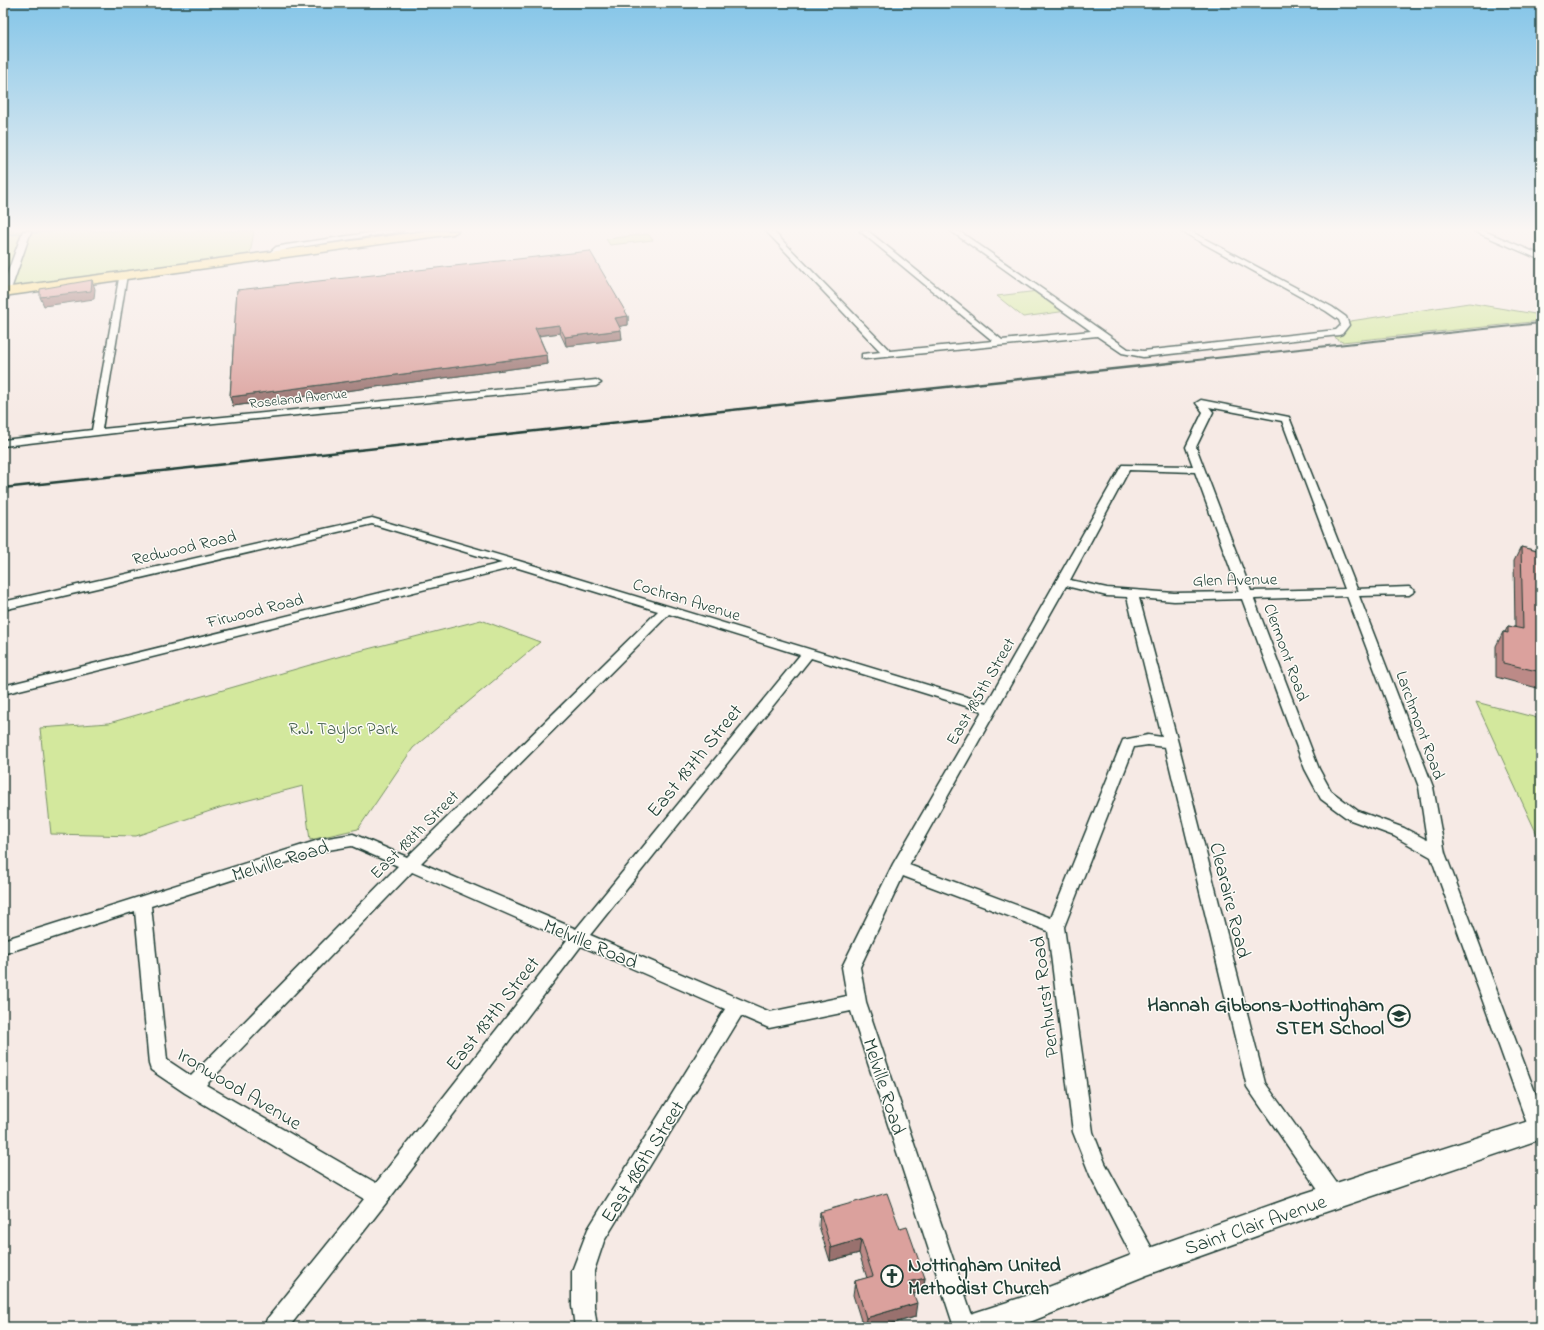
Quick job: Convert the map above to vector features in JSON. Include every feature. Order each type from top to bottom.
[{"type":"street","points":[[96,433],[120,293]]},
{"type":"street","points":[[829,293],[887,353]]},
{"type":"street","points":[[939,293],[998,341]]},
{"type":"street","points":[[1042,293],[1125,351],[1143,354],[1339,332],[1345,325],[1343,319],[1338,315],[1298,293]]},
{"type":"street","points":[[865,356],[998,341],[1098,332]]},
{"type":"street","name":"Roseland Avenue","points":[[3,442],[596,383]]},
{"type":"street","name":"Clermont Road","points":[[1201,403],[1208,412],[1191,447],[1249,596],[1312,769],[1326,795],[1353,816],[1399,832],[1437,853]]},
{"type":"street","name":"Larchmont Road","points":[[1201,403],[1286,419],[1426,787],[1437,853],[1540,1129]]},
{"type":"street","name":"East 185th Street","points":[[857,1002],[851,967],[899,868],[1063,582],[1126,467],[1199,469]]},
{"type":"street","name":"Cochran Avenue","points":[[372,521],[515,562],[808,654],[990,709]]},
{"type":"street","name":"Redwood Road","points":[[3,606],[372,521]]},
{"type":"street","name":"Firwood Road","points":[[3,690],[515,562]]},
{"type":"street","name":"Glen Avenue","points":[[1063,582],[1107,592],[1174,597],[1409,591]]},
{"type":"street","name":"Clearaire Road","points":[[1132,594],[1171,743],[1256,1087],[1334,1196]]},
{"type":"street","name":"East 188th Street","points":[[192,1087],[410,864],[666,610]]},
{"type":"street","name":"East 187th Street","points":[[274,1327],[378,1196],[578,938],[808,654]]},
{"type":"street","name":"Penhurst Road","points":[[1147,1262],[1097,1168],[1083,1132],[1056,927],[1128,743],[1148,740],[1171,743]]},
{"type":"street","name":"Melville Road","points":[[3,946],[322,845],[353,840],[769,1020],[857,1002],[965,1327]]},
{"type":"street","points":[[899,868],[1056,927]]},
{"type":"street","name":"Ironwood Avenue","points":[[142,902],[158,1064],[192,1087],[378,1196]]},
{"type":"street","name":"East 186th Street","points":[[586,1327],[583,1306],[583,1271],[594,1236],[737,1006]]},
{"type":"street","name":"Saint Clair Avenue","points":[[971,1327],[1020,1312],[1147,1262],[1334,1196],[1540,1129]]},
{"type":"green space","points":[[1021,293],[1041,293],[1067,311],[1023,317],[997,296]]},
{"type":"green space","points":[[1469,303],[1541,315],[1541,321],[1342,342],[1328,333],[1339,332],[1344,322]]},
{"type":"green space","name":"R.J. Taylor Park","points":[[481,620],[540,642],[413,748],[358,829],[310,840],[303,786],[222,807],[136,836],[51,834],[40,728],[109,723],[348,654]]},
{"type":"green space","points":[[1476,702],[1541,719],[1541,843]]},
{"type":"building","points":[[40,293],[73,293],[40,297]]},
{"type":"building","points":[[237,293],[615,293],[628,316],[615,318],[621,330],[565,337],[559,325],[535,328],[547,355],[230,397]]},
{"type":"building","points":[[1521,547],[1541,552],[1541,672],[1503,663],[1503,632],[1508,633],[1508,626],[1523,629]]},
{"type":"building","name":"Nottingham United Methodist Church","points":[[887,1193],[900,1229],[907,1227],[925,1278],[909,1282],[917,1303],[866,1318],[855,1281],[873,1276],[861,1239],[831,1248],[820,1212]]},
{"type":"railway","points":[[1169,363],[1541,323]]},
{"type":"railway","points":[[3,488],[1179,362]]},
{"type":"place","name":"Hannah Gibbons-Nottingham STEM School","points":[[1399,1016]]},
{"type":"place","name":"Nottingham United Methodist Church","points":[[892,1276]]}]
